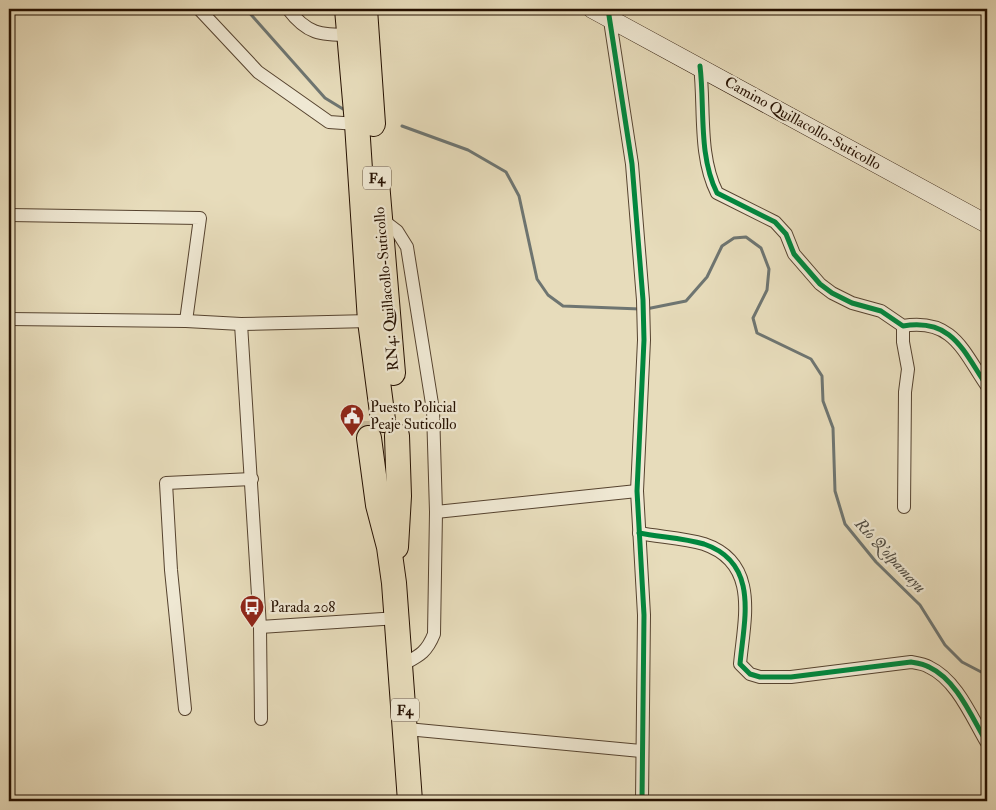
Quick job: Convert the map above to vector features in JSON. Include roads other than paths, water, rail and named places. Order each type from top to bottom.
[{"type":"highway","name":"RN4: Quillacollo-Suticollo","points":[[347,9],[357,124],[370,321],[378,371],[383,428]]},
{"type":"highway","name":"RN4: Quillacollo-Suticollo","points":[[365,9],[380,218],[383,428]]},
{"type":"highway","name":"F4","points":[[383,428],[389,547],[398,618],[400,666],[407,729],[410,801]]},
{"type":"highway","name":"F4","points":[[383,428],[399,496],[394,583]]},
{"type":"main road","name":"Camino Quillacollo-Suticollo","points":[[592,9],[608,13],[700,66],[987,224]]},
{"type":"street","points":[[199,9],[258,72],[329,122],[357,124]]},
{"type":"street","points":[[288,9],[311,32],[326,35],[350,35]]},
{"type":"street","points":[[608,13],[632,164],[643,300],[637,491],[644,614],[641,751],[642,801]]},
{"type":"street","points":[[700,66],[704,94],[705,150],[717,193],[775,222],[786,234],[794,254],[820,284],[832,293],[852,303],[881,311],[903,326],[919,323],[954,337],[987,386]]},
{"type":"street","points":[[9,215],[200,218],[186,321]]},
{"type":"street","points":[[380,218],[397,231],[408,247],[433,410],[436,512],[434,634],[428,648],[419,656],[400,666]]},
{"type":"street","points":[[9,319],[186,321],[240,324],[370,321]]},
{"type":"street","points":[[240,324],[252,479],[260,627],[261,719]]},
{"type":"street","points":[[903,326],[903,342],[908,369],[905,392],[904,508]]},
{"type":"street","points":[[185,709],[171,570],[166,483],[252,479]]},
{"type":"street","points":[[436,512],[637,491]]},
{"type":"street","points":[[639,533],[704,544],[723,553],[734,564],[742,576],[745,591],[740,664],[750,674],[760,678],[791,677],[911,662],[928,666],[942,674],[951,685],[987,743]]},
{"type":"street","points":[[260,627],[398,618]]},
{"type":"street","points":[[407,729],[641,751]]},
{"type":"waterway","name":"Río Q'olpamayu","points":[[246,9],[325,98],[343,109]]},
{"type":"waterway","name":"Río Q'olpamayu","points":[[402,126],[468,150],[506,172],[519,196],[537,279],[548,295],[563,306],[640,309]]},
{"type":"waterway","name":"Río Q'olpamayu","points":[[646,309],[686,301],[707,277],[722,246],[734,238],[746,237],[761,248],[769,269],[767,290],[753,318],[757,333],[811,359],[822,376],[823,401],[833,428],[835,491],[845,524],[876,562],[920,605],[945,645],[962,662],[987,675]]},
{"type":"tunnel","points":[[369,421],[369,438]]},
{"type":"place","name":"Puesto Policial Peaje Suticollo","points":[[352,437]]},
{"type":"place","name":"Parada 208","points":[[252,628]]}]
